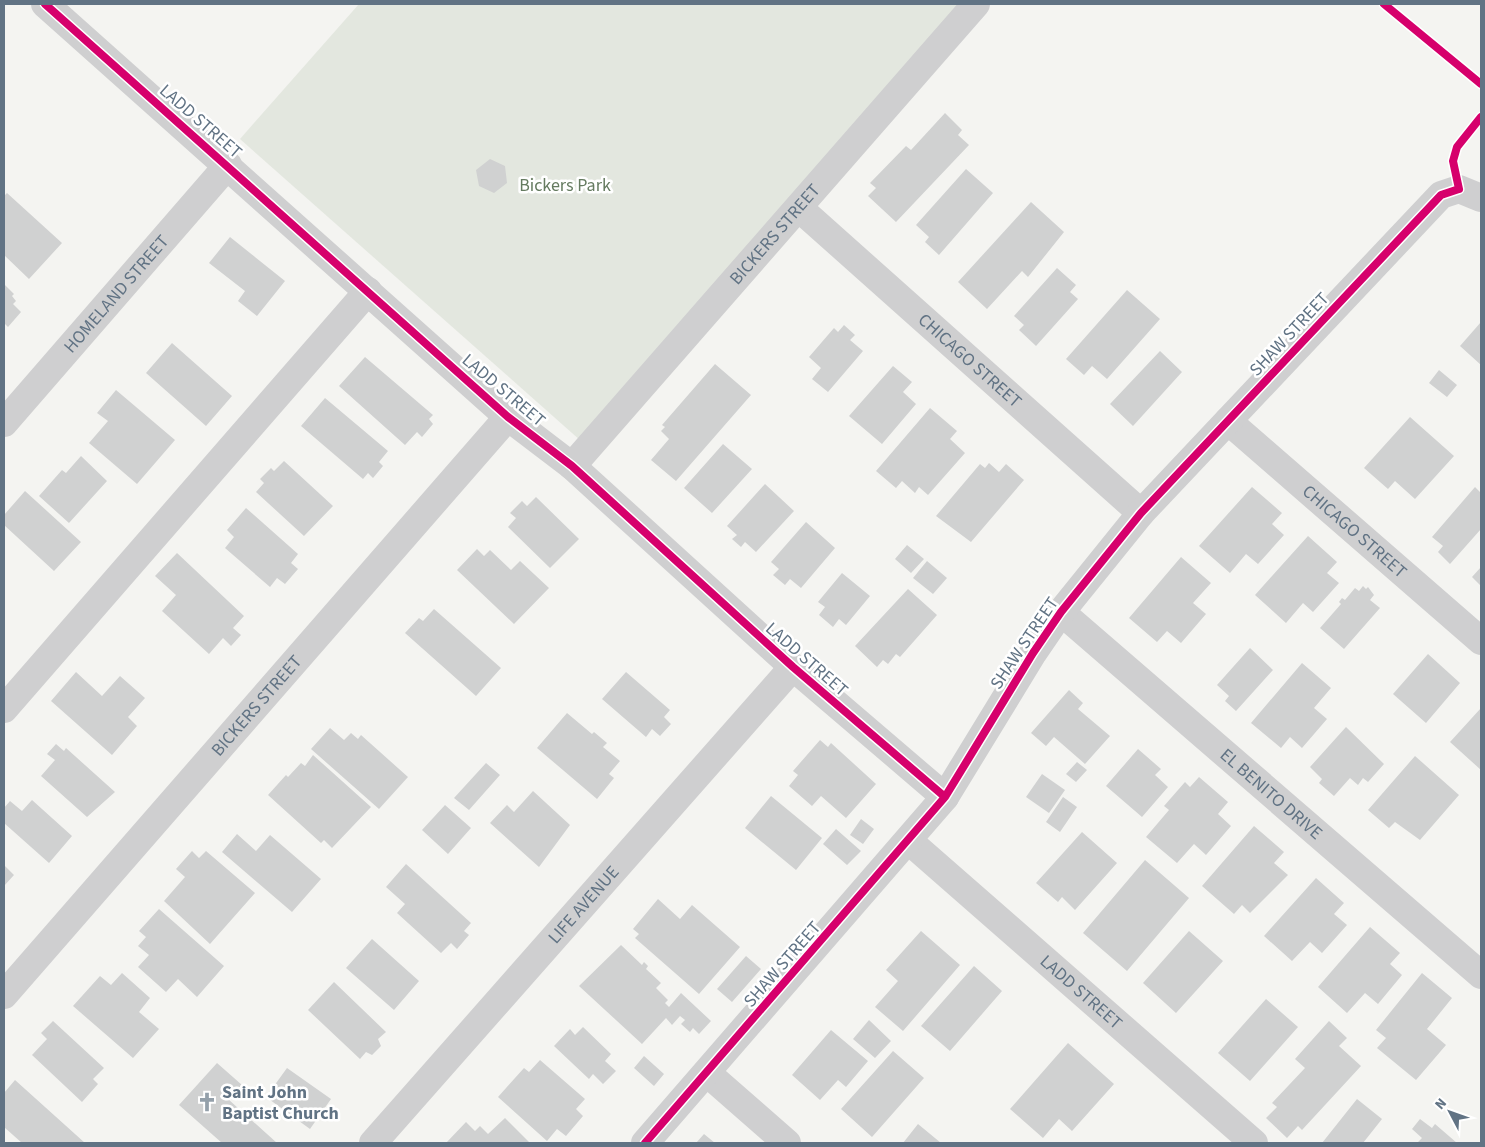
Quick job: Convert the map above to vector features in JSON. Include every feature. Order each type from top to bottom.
[{"type":"street","name":"LADD STREET","points":[[45,4],[228,165],[508,417],[572,466],[793,667],[945,797]]},
{"type":"street","name":"BICKERS STREET","points":[[572,466],[976,4]]},
{"type":"street","name":"HOMELAND STREET","points":[[4,423],[228,165]]},
{"type":"street","name":"SHAW STREET","points":[[646,1143],[909,841],[945,797],[1033,653],[1061,612],[1141,513],[1441,195],[1470,194]]},
{"type":"street","name":"CHICAGO STREET","points":[[798,208],[1141,513]]},
{"type":"street","points":[[4,709],[368,291]]},
{"type":"street","name":"BICKERS STREET","points":[[4,995],[508,417]]},
{"type":"street","name":"CHICAGO STREET","points":[[1228,421],[1481,641]]},
{"type":"street","name":"EL BENITO DRIVE","points":[[1061,612],[1481,975]]},
{"type":"street","name":"LIFE AVENUE","points":[[373,1143],[793,667]]},
{"type":"street","name":"LADD STREET","points":[[909,841],[1254,1143]]},
{"type":"street","points":[[707,1074],[788,1143]]},
{"type":"green space","name":"Bickers Park","points":[[359,4],[963,4],[581,441],[240,139]]},
{"type":"building","points":[[945,113],[962,130],[958,135],[969,145],[896,222],[868,196],[876,188],[870,183],[906,146],[911,150]]},
{"type":"building","points":[[490,159],[505,166],[507,183],[494,193],[479,186],[476,170]]},
{"type":"building","points":[[966,169],[993,193],[939,255],[925,242],[929,237],[916,225]]},
{"type":"building","points":[[7,193],[62,243],[29,279],[4,255],[4,196]]},
{"type":"building","points":[[1031,202],[1064,232],[1028,277],[1022,271],[987,309],[958,282]]},
{"type":"building","points":[[230,237],[285,281],[257,316],[238,301],[245,291],[209,263]]},
{"type":"building","points":[[1057,268],[1076,285],[1070,292],[1078,299],[1036,346],[1019,330],[1024,325],[1014,316]]},
{"type":"building","points":[[4,284],[14,294],[12,296],[16,301],[13,304],[21,312],[8,327],[4,323]]},
{"type":"building","points":[[1127,290],[1160,319],[1107,379],[1092,366],[1084,375],[1066,359]]},
{"type":"building","points":[[1481,322],[1481,365],[1460,346]]},
{"type":"building","points":[[844,325],[855,335],[850,340],[863,351],[828,392],[812,379],[821,368],[809,357],[834,328],[838,332]]},
{"type":"building","points":[[172,343],[232,396],[206,426],[146,373]]},
{"type":"building","points":[[1160,351],[1182,372],[1133,426],[1110,404]]},
{"type":"building","points":[[365,357],[433,415],[429,419],[433,424],[422,437],[417,432],[405,445],[339,386]]},
{"type":"building","points":[[715,364],[751,395],[676,481],[651,460],[669,439],[661,431],[665,427],[662,425]]},
{"type":"building","points":[[893,366],[912,382],[903,392],[916,404],[882,444],[849,416]]},
{"type":"building","points":[[1439,370],[1457,385],[1447,397],[1429,383]]},
{"type":"building","points":[[116,390],[175,440],[137,484],[89,443],[108,421],[97,413]]},
{"type":"building","points":[[325,398],[388,451],[379,462],[383,466],[373,478],[368,473],[363,479],[301,426]]},
{"type":"building","points":[[930,408],[957,431],[950,439],[965,453],[928,495],[919,487],[915,493],[902,481],[896,488],[876,471]]},
{"type":"building","points":[[1410,417],[1454,456],[1415,499],[1395,481],[1388,489],[1364,468]]},
{"type":"building","points":[[723,444],[752,469],[712,513],[684,488]]},
{"type":"building","points":[[81,456],[107,481],[69,523],[39,496],[62,470],[66,473]]},
{"type":"building","points":[[284,461],[333,506],[304,536],[256,492],[264,483],[260,479],[271,468],[274,471]]},
{"type":"building","points":[[989,463],[999,472],[1006,464],[1024,480],[971,542],[936,516],[980,464],[985,468]]},
{"type":"building","points":[[765,484],[794,511],[756,552],[745,542],[741,547],[732,539],[737,535],[727,526]]},
{"type":"building","points":[[1252,487],[1282,513],[1272,524],[1284,535],[1258,564],[1246,554],[1230,573],[1199,546]]},
{"type":"building","points":[[1475,487],[1481,493],[1481,529],[1450,564],[1438,552],[1443,546],[1432,537]]},
{"type":"building","points":[[25,491],[81,542],[54,571],[4,525],[4,515]]},
{"type":"building","points":[[536,497],[579,539],[550,568],[508,527],[516,518],[510,513],[522,501],[527,506]]},
{"type":"building","points":[[246,508],[298,554],[291,563],[298,569],[285,584],[277,578],[270,587],[225,548],[234,537],[227,530]]},
{"type":"building","points":[[806,522],[835,548],[801,588],[790,579],[785,585],[773,575],[779,569],[771,562]]},
{"type":"building","points":[[1308,536],[1337,562],[1327,573],[1339,583],[1313,612],[1303,603],[1286,623],[1255,595]]},
{"type":"building","points":[[907,545],[924,559],[911,573],[895,559]]},
{"type":"building","points":[[477,549],[484,556],[490,550],[511,570],[520,561],[549,588],[514,624],[457,570]]},
{"type":"building","points":[[177,553],[244,616],[233,628],[241,635],[231,646],[223,638],[209,654],[162,611],[176,595],[155,576]]},
{"type":"building","points":[[1181,557],[1211,583],[1193,603],[1206,614],[1181,643],[1167,631],[1157,642],[1129,618]]},
{"type":"building","points":[[927,561],[947,578],[933,594],[913,578]]},
{"type":"building","points":[[1481,567],[1481,586],[1472,577]]},
{"type":"building","points":[[842,573],[870,596],[846,625],[839,619],[833,627],[819,615],[825,607],[818,602]]},
{"type":"building","points":[[1363,586],[1366,589],[1368,587],[1374,595],[1370,600],[1380,608],[1344,649],[1320,628],[1341,604],[1339,602],[1342,598],[1345,600],[1355,588],[1359,591]]},
{"type":"building","points":[[908,589],[937,615],[900,657],[896,654],[888,664],[883,660],[877,667],[855,646]]},
{"type":"building","points":[[434,609],[501,668],[476,696],[405,633],[419,618],[423,621]]},
{"type":"building","points":[[1250,648],[1273,670],[1236,711],[1225,701],[1229,696],[1217,685]]},
{"type":"building","points":[[1428,654],[1460,683],[1426,723],[1393,694]]},
{"type":"building","points":[[1302,663],[1331,688],[1314,708],[1327,719],[1302,748],[1290,737],[1281,748],[1251,723]]},
{"type":"building","points":[[76,672],[102,696],[120,676],[145,698],[128,717],[137,726],[112,755],[51,701]]},
{"type":"building","points":[[626,672],[670,710],[664,717],[671,724],[660,736],[652,729],[646,737],[602,699]]},
{"type":"building","points":[[1069,690],[1083,703],[1078,709],[1110,736],[1085,764],[1054,737],[1046,746],[1031,733]]},
{"type":"building","points":[[1481,708],[1481,770],[1450,742]]},
{"type":"building","points":[[567,713],[592,734],[594,732],[607,743],[603,747],[620,761],[609,774],[614,778],[597,799],[537,748]]},
{"type":"building","points":[[1346,727],[1384,764],[1368,782],[1363,778],[1358,785],[1350,778],[1334,796],[1319,783],[1322,779],[1310,767]]},
{"type":"building","points":[[330,728],[344,740],[351,733],[358,739],[361,735],[408,777],[379,809],[311,749]]},
{"type":"building","points":[[820,740],[828,747],[831,743],[876,784],[846,818],[821,796],[812,806],[789,786],[798,775],[793,771]]},
{"type":"building","points":[[56,744],[64,751],[66,748],[115,792],[87,817],[41,776],[55,760],[47,754]]},
{"type":"building","points":[[1138,749],[1161,769],[1155,775],[1168,787],[1142,817],[1106,786]]},
{"type":"building","points":[[313,755],[371,807],[332,848],[324,840],[321,843],[268,795],[286,775],[288,777],[301,763],[305,766]]},
{"type":"building","points":[[1415,756],[1459,795],[1420,840],[1395,822],[1389,828],[1368,810]]},
{"type":"building","points":[[1077,762],[1087,770],[1076,782],[1066,774]]},
{"type":"building","points":[[486,763],[500,775],[469,810],[454,798]]},
{"type":"building","points":[[1042,774],[1065,790],[1049,813],[1026,797]]},
{"type":"building","points":[[1199,777],[1228,802],[1218,814],[1231,826],[1206,855],[1194,844],[1177,863],[1146,837],[1169,810],[1164,806],[1185,782],[1190,787]]},
{"type":"building","points":[[533,791],[570,825],[539,867],[490,823],[507,805],[514,812]]},
{"type":"building","points":[[771,796],[822,838],[796,870],[745,828]]},
{"type":"building","points":[[1063,797],[1077,807],[1060,832],[1046,822]]},
{"type":"building","points":[[32,800],[72,836],[49,863],[4,823],[4,808],[10,801],[22,811]]},
{"type":"building","points":[[445,805],[471,828],[448,854],[422,830]]},
{"type":"building","points":[[861,819],[874,829],[863,844],[850,835]]},
{"type":"building","points":[[1254,826],[1284,852],[1274,863],[1288,875],[1250,913],[1242,905],[1234,914],[1202,886]]},
{"type":"building","points":[[836,829],[861,851],[847,865],[823,844]]},
{"type":"building","points":[[1082,832],[1117,863],[1075,910],[1062,897],[1058,902],[1036,883]]},
{"type":"building","points":[[237,834],[256,851],[270,835],[321,879],[292,912],[222,852]]},
{"type":"building","points":[[192,851],[199,858],[206,851],[255,893],[210,944],[164,901],[185,877],[176,869]]},
{"type":"building","points":[[1145,860],[1189,898],[1127,971],[1083,933]]},
{"type":"building","points":[[406,864],[471,923],[464,931],[469,935],[457,949],[451,943],[441,953],[397,913],[405,904],[386,887]]},
{"type":"building","points":[[4,865],[14,875],[4,886]]},
{"type":"building","points":[[1316,878],[1344,903],[1334,914],[1347,925],[1322,953],[1310,942],[1292,961],[1264,936]]},
{"type":"building","points":[[658,899],[680,919],[692,905],[740,947],[699,994],[635,938],[639,934],[633,929]]},
{"type":"building","points":[[159,909],[224,966],[197,997],[178,979],[166,992],[138,967],[149,955],[138,946],[146,937],[139,931]]},
{"type":"building","points":[[1370,927],[1400,953],[1390,964],[1402,975],[1378,1004],[1365,993],[1347,1013],[1318,987]]},
{"type":"building","points":[[921,931],[960,965],[903,1031],[875,1007],[898,981],[886,970]]},
{"type":"building","points":[[1189,931],[1223,961],[1176,1013],[1143,983]]},
{"type":"building","points":[[372,939],[419,981],[394,1010],[346,968]]},
{"type":"building","points":[[621,945],[642,965],[644,962],[648,966],[646,969],[661,983],[656,988],[668,1000],[665,1003],[669,1007],[681,993],[711,1021],[699,1034],[693,1028],[690,1032],[681,1024],[685,1020],[680,1016],[672,1025],[666,1018],[642,1044],[579,986]]},
{"type":"building","points":[[746,956],[761,969],[732,1002],[717,989]]},
{"type":"building","points":[[974,966],[1002,991],[950,1051],[921,1026]]},
{"type":"building","points":[[122,973],[150,998],[139,1012],[159,1029],[133,1058],[73,1006],[100,976],[111,985]]},
{"type":"building","points":[[1422,973],[1452,998],[1427,1029],[1446,1045],[1416,1080],[1377,1048],[1386,1038],[1376,1030]]},
{"type":"building","points":[[334,982],[386,1032],[378,1039],[381,1046],[372,1055],[366,1052],[360,1059],[308,1010]]},
{"type":"building","points":[[1266,999],[1298,1027],[1250,1081],[1218,1053]]},
{"type":"building","points":[[869,1020],[891,1041],[875,1058],[853,1039]]},
{"type":"building","points":[[53,1021],[104,1068],[93,1079],[98,1084],[82,1102],[32,1055],[47,1039],[41,1033]]},
{"type":"building","points":[[1329,1021],[1347,1038],[1339,1046],[1361,1066],[1302,1130],[1298,1126],[1287,1138],[1266,1118],[1277,1107],[1272,1103],[1305,1068],[1295,1059]]},
{"type":"building","points":[[583,1027],[611,1054],[605,1061],[616,1071],[603,1084],[593,1074],[589,1079],[554,1046],[570,1029],[575,1035]]},
{"type":"building","points":[[831,1030],[868,1061],[846,1087],[838,1080],[820,1100],[792,1075]]},
{"type":"building","points":[[1068,1043],[1114,1084],[1072,1131],[1059,1119],[1043,1138],[1010,1109]]},
{"type":"building","points":[[893,1051],[924,1078],[872,1137],[841,1109]]},
{"type":"building","points":[[644,1056],[664,1074],[654,1086],[634,1068]]},
{"type":"building","points":[[540,1060],[585,1099],[576,1109],[583,1116],[566,1136],[557,1129],[547,1141],[498,1097],[524,1068],[529,1072]]},
{"type":"building","name":"Saint John Baptist Church","points":[[217,1063],[242,1085],[228,1099],[277,1143],[222,1143],[179,1105]]},
{"type":"building","points":[[287,1068],[331,1099],[310,1129],[266,1097]]},
{"type":"building","points":[[15,1080],[85,1143],[22,1143],[4,1127],[4,1093]]},
{"type":"building","points":[[1357,1099],[1382,1119],[1363,1143],[1322,1143]]},
{"type":"building","points":[[505,1118],[530,1143],[446,1143],[466,1122],[475,1131],[480,1126],[488,1134]]},
{"type":"building","points":[[1420,1119],[1432,1128],[1435,1124],[1457,1143],[1417,1143],[1422,1138],[1412,1129]]},
{"type":"building","points":[[918,1124],[941,1143],[903,1143]]},
{"type":"building","points":[[704,1134],[715,1143],[696,1143]]},
{"type":"cycle path","points":[[45,4],[508,417],[572,466],[793,667],[945,797]]},
{"type":"cycle path","points":[[1384,4],[1481,84]]},
{"type":"cycle path","points":[[1459,189],[1453,161],[1457,147],[1481,117]]},
{"type":"cycle path","points":[[645,1143],[945,797],[1033,653],[1061,612],[1141,513],[1441,195],[1459,189]]},
{"type":"place","name":"Saint John Baptist Church","points":[[207,1102]]}]
